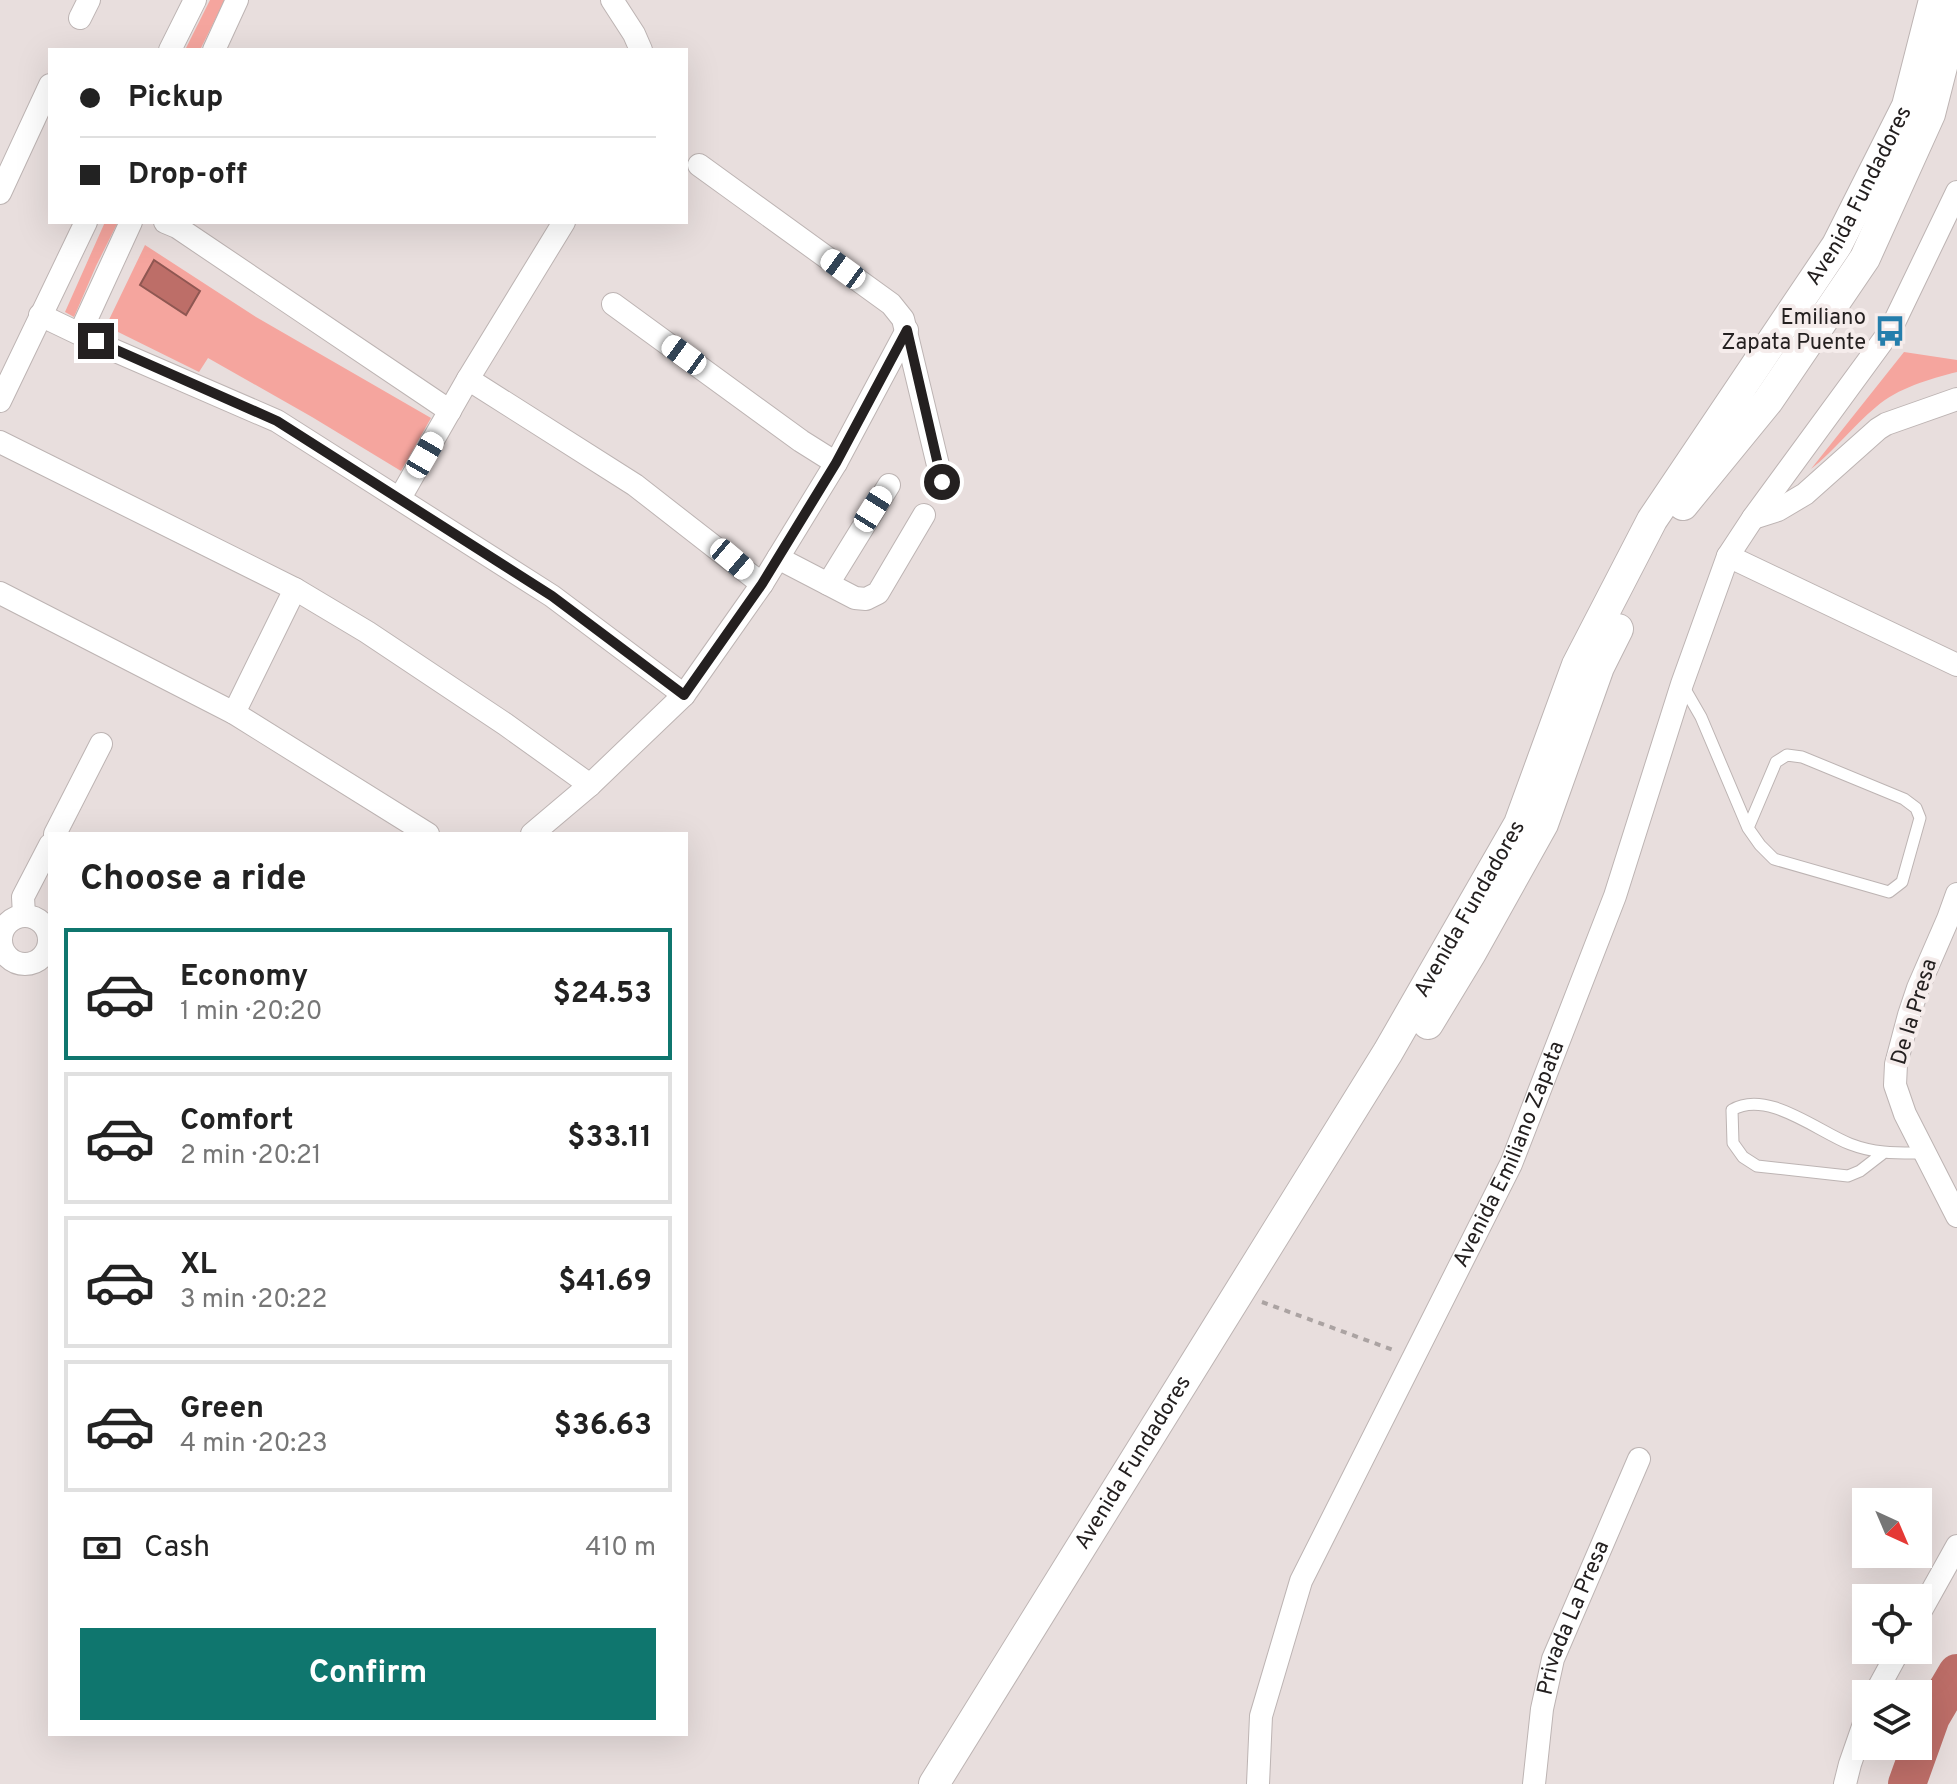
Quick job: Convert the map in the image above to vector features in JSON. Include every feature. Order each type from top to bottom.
[{"type":"main road","name":"Avenida Fundadores","points":[[934,1784],[1388,1052],[1505,849],[1519,824],[1577,665],[1652,520],[1837,245],[1907,106],[1934,0]]},
{"type":"main road","name":"Avenida Fundadores","points":[[957,1784],[1471,953],[1543,824],[1599,667],[1681,507],[1768,401],[1865,258],[1930,114],[1957,8]]},
{"type":"street","points":[[171,48],[195,0]]},
{"type":"street","points":[[215,48],[237,0]]},
{"type":"street","points":[[612,0],[640,48]]},
{"type":"street","points":[[0,193],[48,89]]},
{"type":"street","points":[[699,165],[891,304],[903,319],[942,482]]},
{"type":"street","name":"Avenida Emiliano Zapata","points":[[1258,1784],[1261,1716],[1301,1581],[1511,1164],[1615,896],[1682,684],[1728,556],[1890,331],[1957,192]]},
{"type":"street","points":[[0,401],[85,224]]},
{"type":"street","points":[[80,333],[130,224]]},
{"type":"street","points":[[176,224],[450,411]]},
{"type":"street","points":[[400,498],[563,224]]},
{"type":"street","points":[[613,304],[801,441],[836,463]]},
{"type":"street","points":[[40,315],[277,421],[552,596],[684,695]]},
{"type":"street","points":[[534,832],[590,785],[684,695],[778,558],[836,463],[907,330]]},
{"type":"street","points":[[468,379],[635,485],[762,584]]},
{"type":"street","points":[[1753,518],[1778,510],[1805,494],[1886,424],[1957,399]]},
{"type":"street","points":[[0,442],[295,589],[505,724],[590,785]]},
{"type":"street","points":[[828,584],[889,485]]},
{"type":"street","points":[[778,558],[855,598],[866,599],[878,593],[924,515]]},
{"type":"street","points":[[1728,556],[1957,665]]},
{"type":"street","points":[[234,713],[295,589]]},
{"type":"street","points":[[0,593],[234,713],[425,832]]},
{"type":"street","points":[[56,832],[101,744]]},
{"type":"street","points":[[24,915],[23,897],[48,849]]},
{"type":"street","name":"De la Presa","points":[[1957,894],[1918,988],[1896,1064],[1895,1085],[1924,1153],[1957,1216]]},
{"type":"street","points":[[48,939],[45,927],[39,920],[24,915],[15,917],[1,931],[5,959],[25,964],[34,962],[48,946]]},
{"type":"street","name":"Privada La Presa","points":[[1534,1784],[1542,1709],[1553,1659],[1639,1459]]},
{"type":"street","points":[[1932,1591],[1957,1546]]},
{"type":"street","points":[[1845,1784],[1852,1758]]},
{"type":"lane","points":[[1682,684],[1701,717],[1748,828],[1774,859],[1889,892],[1902,882],[1920,818],[1916,808],[1904,799],[1802,757],[1787,755],[1776,762],[1748,828]]},
{"type":"lane","points":[[1882,1154],[1848,1176],[1757,1166],[1743,1157],[1733,1143],[1732,1110],[1742,1104],[1761,1105],[1788,1112],[1849,1143],[1882,1154],[1924,1153]]},
{"type":"path","points":[[1257,1301],[1414,1357]]},
{"type":"shaded area","points":[[210,0],[225,0],[201,48],[186,48]]},
{"type":"shaded area","points":[[104,224],[117,224],[74,317],[65,312]]},
{"type":"shaded area","points":[[145,245],[256,317],[431,418],[401,471],[208,358],[199,372],[106,326]]},
{"type":"shaded area","points":[[154,260],[200,291],[186,315],[140,285]]},
{"type":"shaded area","points":[[1904,352],[1957,360],[1957,372],[1894,394],[1868,414],[1811,469]]},
{"type":"waterway","points":[[1907,1784],[1931,1717],[1957,1673]]},
{"type":"place","name":"Emiliano Zapata Puente","points":[[1890,331]]},
{"type":"route","points":[[96,341],[277,421],[552,596],[684,695],[762,584],[836,463],[907,330],[942,482]]}]
